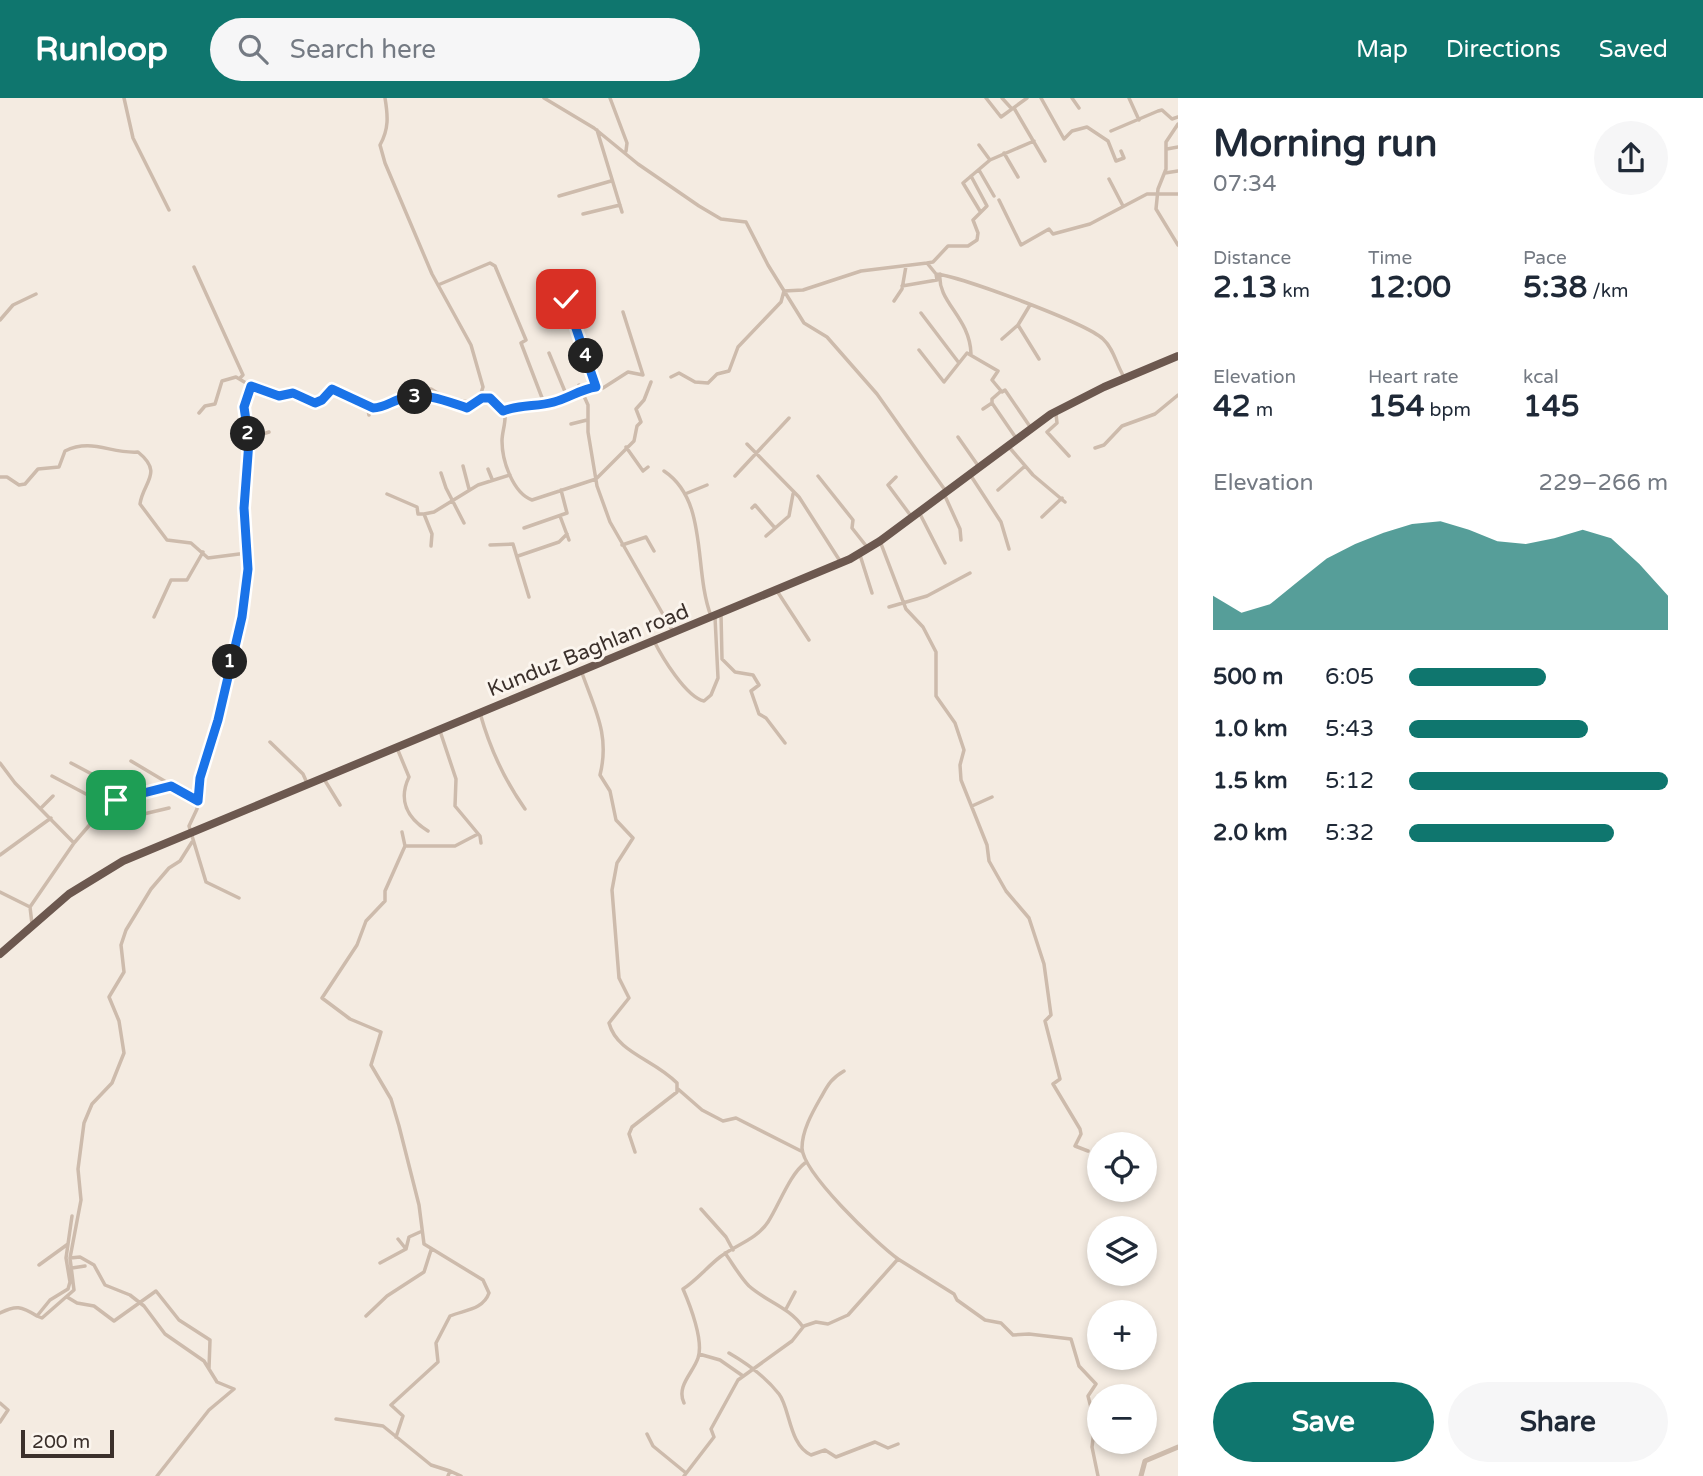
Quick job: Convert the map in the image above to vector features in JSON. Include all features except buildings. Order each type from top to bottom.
[{"type":"highway","name":"Kunduz Baghlan road","points":[[0,954],[32,924],[90,880],[123,861],[841,563],[880,541],[1054,412],[1124,378],[1178,356]]},
{"type":"street","points":[[124,98],[137,149],[160,187],[169,210]]},
{"type":"street","points":[[385,98],[387,134],[380,145],[385,163],[438,285],[471,345],[483,387],[481,393],[468,402],[444,397],[430,389],[393,397]]},
{"type":"street","points":[[544,98],[597,130],[626,151],[638,164],[699,206],[722,219],[746,222],[808,328],[827,337],[893,414],[945,493],[960,529],[961,540]]},
{"type":"street","points":[[610,98],[627,143],[626,151]]},
{"type":"street","points":[[986,98],[1001,117],[1027,98]]},
{"type":"street","points":[[1002,98],[1013,108],[1045,161]]},
{"type":"street","points":[[1041,98],[1064,139],[1072,131],[1087,127],[1108,141],[1116,160],[1124,158],[1121,151]]},
{"type":"street","points":[[1072,98],[1079,108]]},
{"type":"street","points":[[1129,98],[1139,120]]},
{"type":"street","points":[[1111,131],[1162,110],[1172,119],[1178,117]]},
{"type":"street","points":[[1178,124],[1168,136],[1165,173],[1157,196],[1156,211],[1178,245]]},
{"type":"street","points":[[597,130],[622,212]]},
{"type":"street","points":[[981,212],[963,183],[990,160],[1034,141]]},
{"type":"street","points":[[979,145],[990,160]]},
{"type":"street","points":[[1167,149],[1178,147]]},
{"type":"street","points":[[1004,153],[1018,177]]},
{"type":"street","points":[[979,170],[994,196]]},
{"type":"street","points":[[1165,173],[1178,171]]},
{"type":"street","points":[[784,291],[803,290],[861,271],[898,264],[906,266],[933,262],[939,252],[948,246],[965,247],[976,242],[978,233],[973,220],[987,206],[971,176]]},
{"type":"street","points":[[1109,179],[1122,206]]},
{"type":"street","points":[[559,196],[612,181]]},
{"type":"street","points":[[999,200],[1021,245],[1049,229],[1053,234],[1090,224],[1155,191],[1157,196]]},
{"type":"street","points":[[1157,196],[1178,194]]},
{"type":"street","points":[[583,214],[620,205]]},
{"type":"street","points":[[438,285],[490,263],[495,267],[526,340],[521,343],[544,403]]},
{"type":"street","points":[[926,263],[938,274],[1030,305],[1098,334],[1111,347],[1124,378]]},
{"type":"street","points":[[894,301],[902,286],[906,266]]},
{"type":"street","points":[[194,267],[243,375],[240,378]]},
{"type":"street","points":[[902,286],[937,280],[938,274]]},
{"type":"street","points":[[938,274],[941,291],[966,329],[971,354],[999,373],[992,380],[1000,391]]},
{"type":"street","points":[[559,278],[596,387]]},
{"type":"street","points":[[671,377],[679,373],[695,382],[708,383],[717,374],[729,371],[738,347],[781,302],[784,291]]},
{"type":"street","points":[[0,320],[13,305],[36,294]]},
{"type":"street","points":[[539,298],[550,324],[572,316]]},
{"type":"street","points":[[1002,339],[1018,325],[1030,305]]},
{"type":"street","points":[[503,411],[555,402],[566,394],[603,387],[628,372],[643,374],[623,313]]},
{"type":"street","points":[[921,313],[959,363]]},
{"type":"street","points":[[1018,325],[1039,359]]},
{"type":"street","points":[[919,350],[944,382],[967,354],[971,354]]},
{"type":"street","points":[[549,353],[566,394]]},
{"type":"street","points":[[200,413],[205,406],[217,401],[222,381],[240,378],[251,386],[279,396],[293,393],[315,403],[322,400],[332,389],[367,406],[381,408],[401,398],[429,394],[441,401],[467,408],[486,397]]},
{"type":"street","points":[[503,411],[502,440],[510,475],[521,493],[530,500],[596,479],[636,438],[637,426],[641,422],[636,409],[645,400],[651,382]]},
{"type":"street","points":[[579,385],[588,405],[587,420],[596,479],[610,522],[674,633]]},
{"type":"street","points":[[239,898],[206,882],[192,842],[189,824],[198,801],[200,778],[218,720],[242,617],[248,569],[248,535],[244,508],[248,439],[244,407],[251,386]]},
{"type":"street","points":[[983,409],[992,403],[992,399],[1000,391],[1005,390],[1031,428]]},
{"type":"street","points":[[481,393],[503,411]]},
{"type":"street","points":[[1095,448],[1104,445],[1122,426],[1151,415],[1178,395]]},
{"type":"street","points":[[992,403],[1016,438]]},
{"type":"street","points":[[367,406],[369,415]]},
{"type":"street","points":[[1054,412],[1058,419],[1047,432],[1069,456]]},
{"type":"street","points":[[735,476],[789,418]]},
{"type":"street","points":[[570,424],[587,420]]},
{"type":"street","points":[[248,439],[269,432]]},
{"type":"street","points":[[957,437],[979,467]]},
{"type":"street","points":[[0,477],[7,477],[19,485],[25,485],[38,470],[59,467],[65,451],[89,443],[117,453],[138,452],[148,460],[151,468],[149,483],[140,499],[144,510],[167,540],[191,543],[208,558],[247,553]]},
{"type":"street","points":[[747,444],[793,494],[799,497],[841,563]]},
{"type":"street","points":[[1007,445],[1025,467],[1064,500],[1042,517]]},
{"type":"street","points":[[626,447],[643,471],[648,467]]},
{"type":"street","points":[[463,466],[469,489]]},
{"type":"street","points":[[998,490],[1025,467]]},
{"type":"street","points":[[488,469],[492,479]]},
{"type":"street","points":[[664,471],[685,494],[698,536],[700,579],[716,616],[722,659],[735,672],[753,675],[759,685],[751,691],[754,705],[785,743]]},
{"type":"street","points":[[442,473],[451,500],[464,523]]},
{"type":"street","points":[[970,474],[1001,522],[1009,549]]},
{"type":"street","points":[[387,494],[417,508],[418,514],[424,514],[434,512],[469,489],[510,475]]},
{"type":"street","points":[[818,475],[846,509],[853,520],[852,528],[869,548]]},
{"type":"street","points":[[896,477],[888,485],[916,515],[946,563]]},
{"type":"street","points":[[685,494],[707,485]]},
{"type":"street","points":[[524,528],[568,513],[561,490]]},
{"type":"street","points":[[766,536],[789,516],[793,494]]},
{"type":"street","points":[[752,508],[755,505],[760,508],[775,528]]},
{"type":"street","points":[[424,514],[432,534],[431,546]]},
{"type":"street","points":[[560,516],[569,540]]},
{"type":"street","points":[[517,556],[559,542],[567,534]]},
{"type":"street","points":[[622,545],[646,537],[654,551]]},
{"type":"street","points":[[880,541],[902,600],[923,628],[936,652],[936,696],[955,723],[964,750],[960,774],[997,876],[1029,918],[1044,964],[1051,1014],[1045,1021],[1060,1079],[1053,1084],[1082,1134],[1074,1146],[1087,1151]]},
{"type":"street","points":[[490,545],[512,544],[530,597]]},
{"type":"street","points":[[154,617],[171,580],[187,580],[203,552]]},
{"type":"street","points":[[859,553],[872,593]]},
{"type":"street","points":[[889,607],[902,600],[927,596],[970,573]]},
{"type":"street","points":[[777,591],[809,640]]},
{"type":"street","points":[[713,701],[711,695],[718,678],[716,616]]},
{"type":"street","points":[[654,641],[671,669],[699,700],[711,695]]},
{"type":"street","points":[[582,671],[601,729],[605,752],[600,775],[610,791],[616,820],[633,838],[617,863],[612,890],[619,978],[628,998],[609,1023],[612,1034],[627,1050],[659,1066],[702,1110],[723,1121],[736,1118],[802,1152],[806,1163],[850,1213],[859,1228],[898,1259],[954,1294],[957,1300],[985,1321],[1001,1323],[1013,1335],[1071,1339],[1079,1366],[1096,1384],[1088,1396],[1096,1423],[1092,1447],[1098,1476]]},
{"type":"street","points":[[480,712],[490,750],[506,783],[525,809]]},
{"type":"street","points":[[439,729],[456,779],[455,806],[478,834],[481,843]]},
{"type":"street","points":[[270,742],[303,774],[307,783]]},
{"type":"street","points":[[396,746],[409,777],[404,787],[404,807],[413,820],[428,831]]},
{"type":"street","points":[[131,761],[198,801]]},
{"type":"street","points":[[0,763],[15,783],[74,844]]},
{"type":"street","points":[[71,764],[133,796]]},
{"type":"street","points":[[52,776],[103,803],[171,786]]},
{"type":"street","points":[[323,777],[340,805]]},
{"type":"street","points":[[41,808],[53,796]]},
{"type":"street","points":[[972,806],[992,797]]},
{"type":"street","points":[[32,924],[30,907],[74,844],[99,814],[99,801]]},
{"type":"street","points":[[91,823],[97,825],[169,808]]},
{"type":"street","points":[[0,855],[51,818]]},
{"type":"street","points":[[396,1437],[403,1416],[391,1405],[438,1362],[436,1343],[450,1317],[476,1307],[488,1296],[483,1280],[424,1244],[419,1205],[399,1126],[391,1099],[371,1065],[382,1032],[350,1019],[322,998],[357,944],[366,921],[385,901],[385,891],[405,846],[402,832]]},
{"type":"street","points":[[405,846],[456,846],[478,834]]},
{"type":"street","points":[[38,1317],[67,1297],[75,1282],[70,1258],[81,1200],[78,1169],[84,1123],[92,1104],[112,1083],[124,1053],[119,1021],[109,997],[124,971],[121,945],[126,930],[151,889],[169,868],[180,862],[192,842]]},
{"type":"street","points":[[0,892],[30,907]]},
{"type":"street","points":[[802,1152],[814,1104],[832,1079],[844,1071]]},
{"type":"street","points":[[635,1152],[629,1134],[632,1127],[677,1092],[677,1087]]},
{"type":"street","points":[[684,1403],[681,1396],[698,1354],[699,1334],[683,1289],[766,1224],[786,1193],[790,1179],[806,1163]]},
{"type":"street","points":[[701,1209],[726,1237],[733,1250]]},
{"type":"street","points":[[38,1317],[50,1300],[70,1286],[66,1267],[72,1216]]},
{"type":"street","points":[[380,1263],[406,1249],[409,1237],[421,1232]]},
{"type":"street","points":[[398,1239],[406,1249]]},
{"type":"street","points":[[39,1265],[68,1244]]},
{"type":"street","points":[[366,1316],[387,1296],[424,1272],[431,1250]]},
{"type":"street","points":[[726,1253],[748,1284],[771,1302],[786,1308],[803,1327]]},
{"type":"street","points":[[70,1258],[80,1257],[94,1265],[105,1285],[130,1295],[165,1334],[198,1355],[217,1382],[234,1389],[209,1410],[157,1476]]},
{"type":"street","points":[[647,1434],[653,1446],[685,1474],[712,1439],[710,1429],[718,1413],[744,1376],[792,1340],[803,1327],[816,1322],[828,1324],[848,1315],[898,1259]]},
{"type":"street","points":[[72,1268],[85,1266]]},
{"type":"street","points":[[67,1297],[77,1303],[94,1306],[114,1321],[156,1291],[179,1320],[210,1340],[209,1368]]},
{"type":"street","points":[[786,1308],[795,1292]]},
{"type":"street","points":[[0,1313],[21,1306],[38,1317]]},
{"type":"street","points":[[729,1353],[755,1367],[780,1395],[787,1423],[805,1452],[811,1455],[824,1450],[836,1457],[875,1442],[888,1448],[898,1444]]},
{"type":"street","points":[[698,1354],[720,1360],[744,1376]]},
{"type":"street","points":[[0,1403],[8,1410],[0,1422]]},
{"type":"street","points":[[336,1419],[378,1424],[431,1465],[461,1476]]},
{"type":"street","points":[[1141,1476],[1145,1461],[1178,1447]]},
{"type":"route","points":[[116,800],[171,786],[198,801],[200,778],[218,720],[228,667],[242,617],[248,569],[248,535],[244,508],[249,441],[244,407],[251,386],[261,392],[279,396],[293,393],[315,403],[322,400],[332,389],[373,408],[381,408],[401,398],[423,394],[467,408],[486,397],[503,411],[528,404],[555,402],[566,394],[580,394],[596,387],[566,299]]}]
